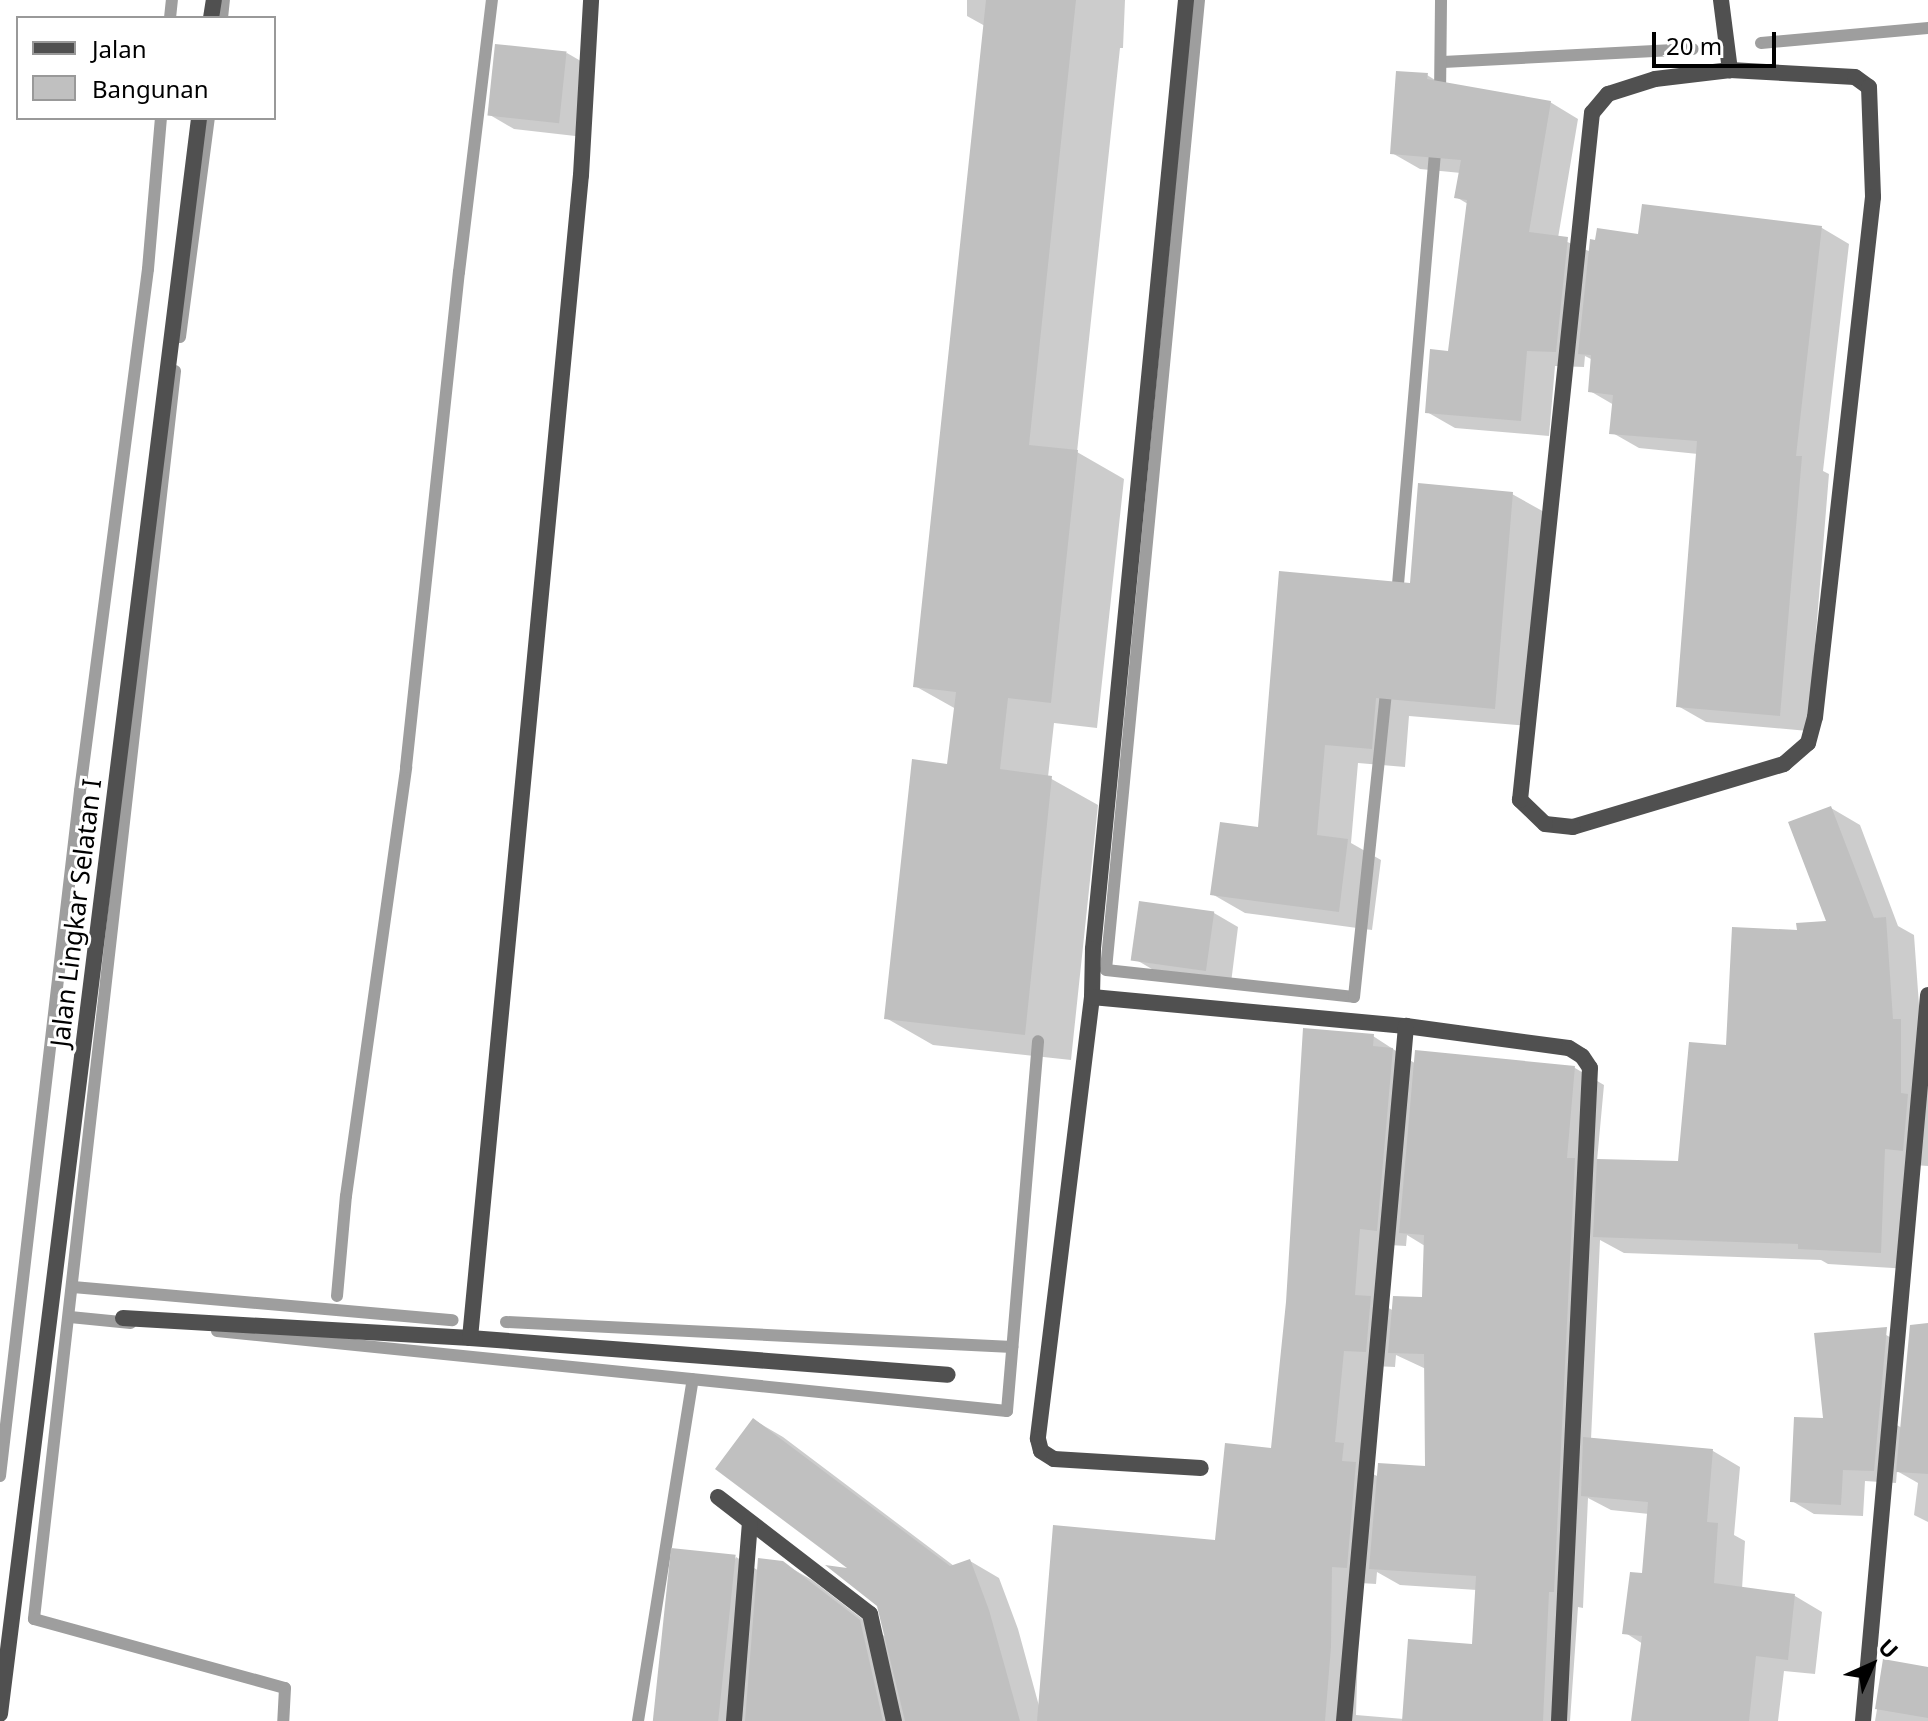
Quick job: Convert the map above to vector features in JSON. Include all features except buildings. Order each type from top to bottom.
[{"type":"street","points":[[470,1338],[581,175],[591,0]]},
{"type":"street","points":[[1186,0],[1093,949],[1092,997],[1038,1439],[1041,1451],[1054,1459],[1201,1468]]},
{"type":"street","points":[[1721,0],[1730,70]]},
{"type":"street","points":[[1730,70],[1855,77],[1869,87],[1873,197],[1815,717],[1808,743],[1784,764],[1573,827],[1545,824],[1520,800],[1592,113],[1608,94],[1655,79],[1730,70]]},
{"type":"street","name":"Jalan Lingkar Selatan I","points":[[0,1714],[199,120]]},
{"type":"street","points":[[1863,1721],[1928,995]]},
{"type":"street","points":[[1092,997],[1406,1026],[1569,1048],[1582,1056],[1590,1068],[1559,1721]]},
{"type":"street","points":[[1344,1721],[1406,1026]]},
{"type":"street","points":[[123,1318],[470,1338],[948,1375]]},
{"type":"street","points":[[718,1497],[870,1614],[894,1721]]},
{"type":"street","points":[[734,1721],[750,1523]]},
{"type":"waterway","points":[[170,16],[172,0]]},
{"type":"waterway","points":[[222,16],[224,0]]},
{"type":"waterway","points":[[337,1296],[346,1196],[406,767],[459,272],[492,0]]},
{"type":"waterway","points":[[1199,0],[1106,970],[1354,997],[1387,685]]},
{"type":"waterway","points":[[1440,97],[1441,0]]},
{"type":"waterway","points":[[1761,43],[1928,28]]},
{"type":"waterway","points":[[1443,62],[1693,49]]},
{"type":"waterway","points":[[0,1476],[80,791],[148,269],[161,120]]},
{"type":"waterway","points":[[180,337],[209,120]]},
{"type":"waterway","points":[[1397,596],[1436,144]]},
{"type":"waterway","points":[[175,371],[34,1619],[285,1688],[283,1721]]},
{"type":"waterway","points":[[217,1331],[1007,1411],[1038,1041]]},
{"type":"waterway","points":[[73,1287],[453,1320]]},
{"type":"waterway","points":[[70,1317],[131,1323]]},
{"type":"waterway","points":[[506,1322],[1012,1347]]},
{"type":"waterway","points":[[638,1721],[693,1379]]}]
